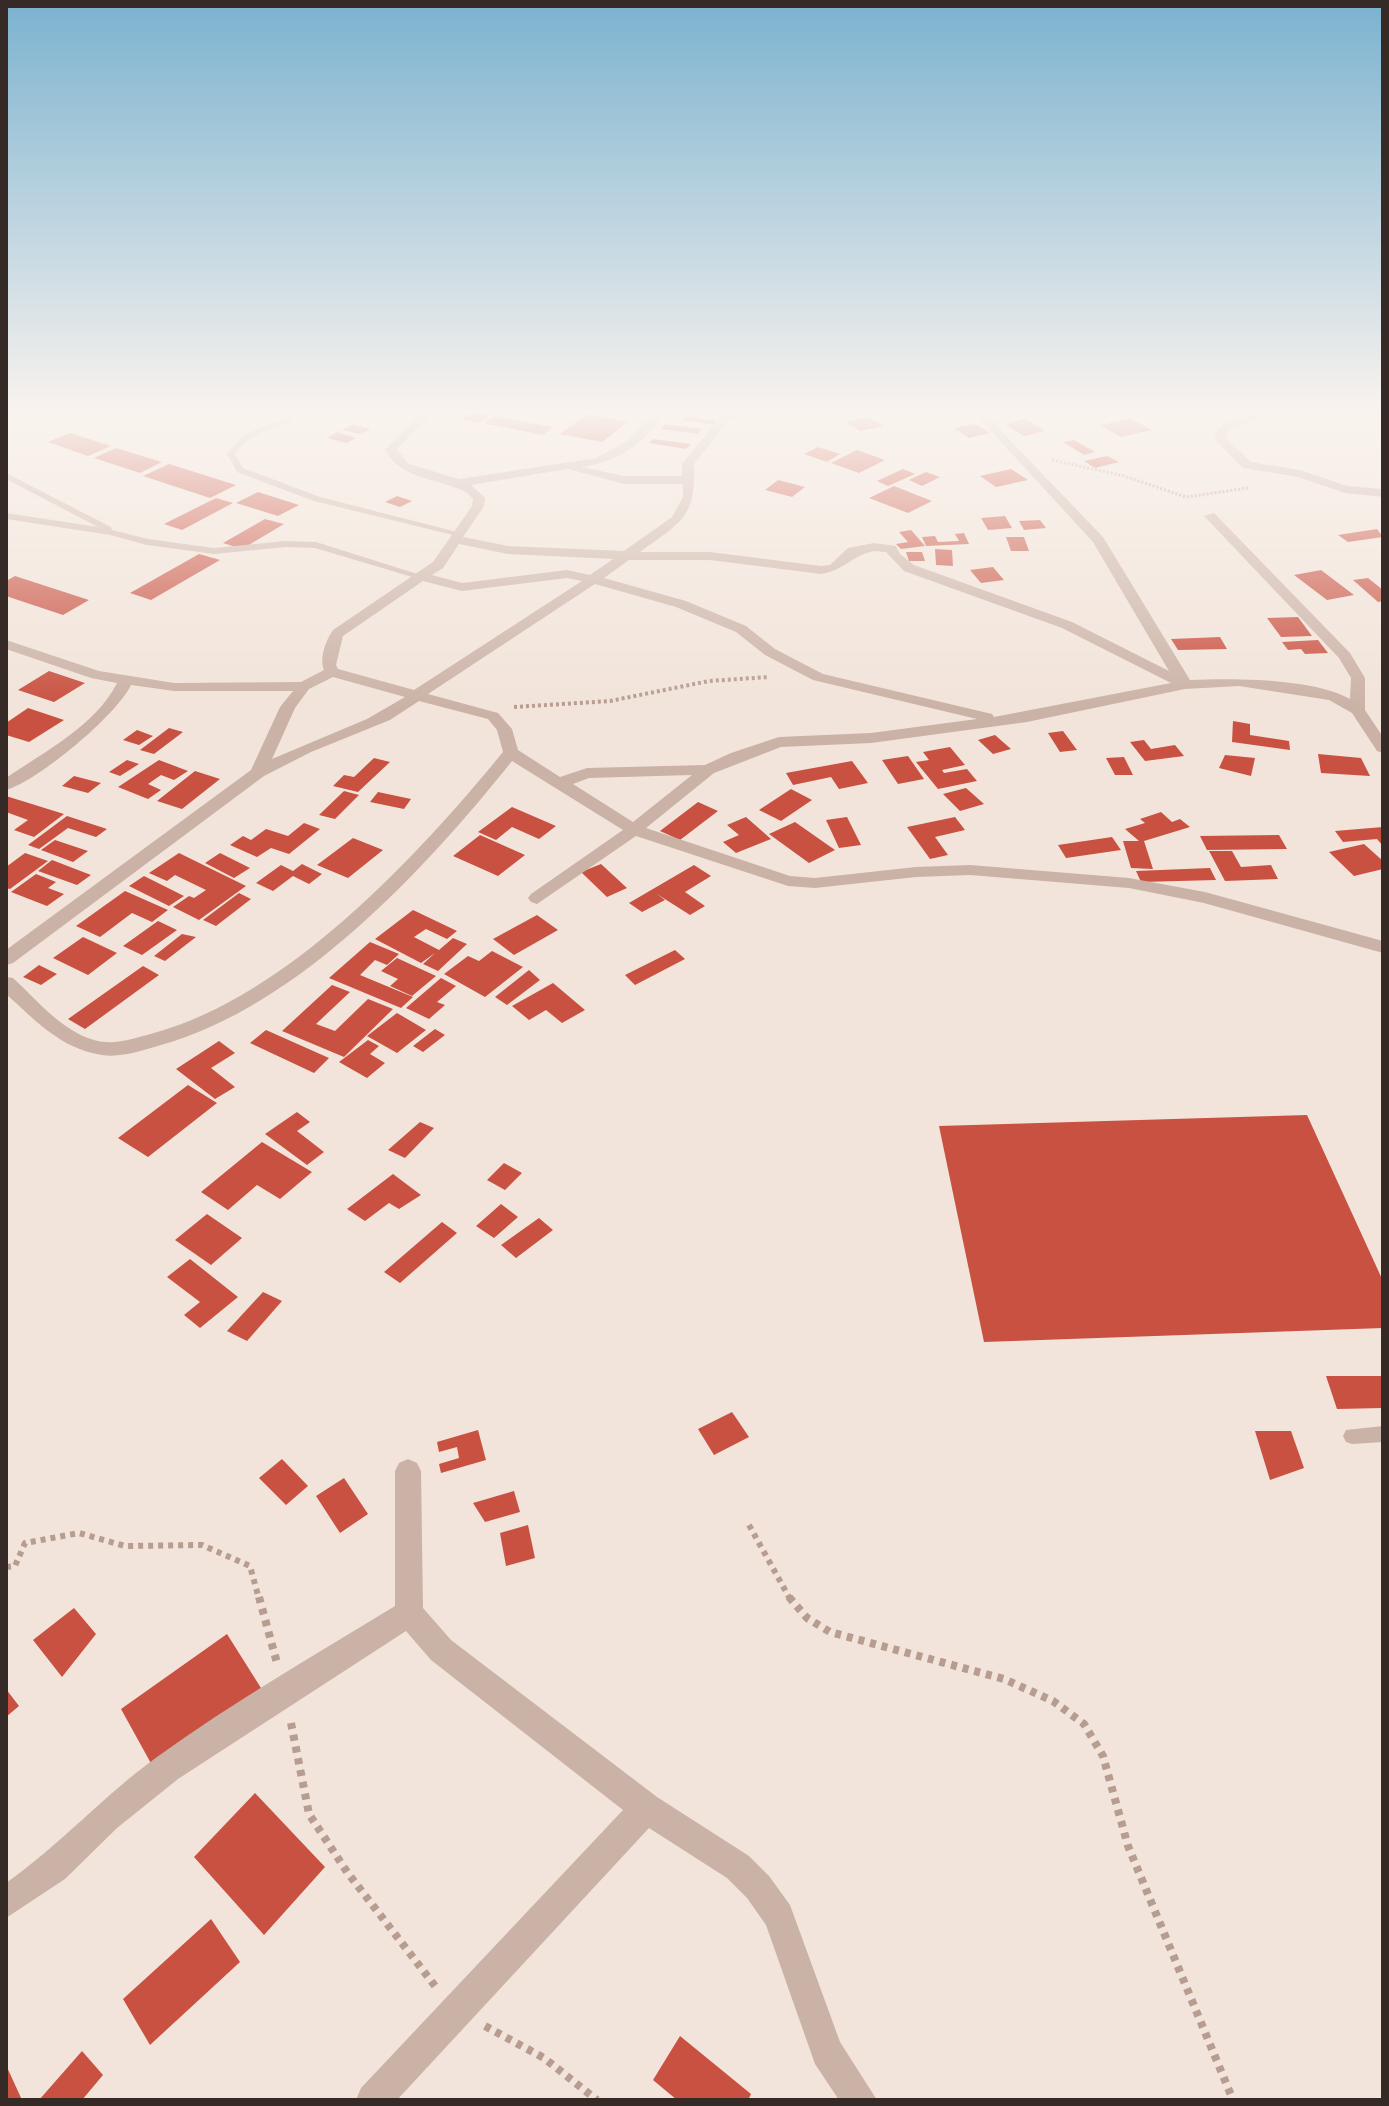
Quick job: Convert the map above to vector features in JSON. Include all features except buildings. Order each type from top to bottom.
[{"type":"street","points":[[332,672],[329,665],[338,633],[438,565],[474,511]]},
{"type":"street","points":[[6,959],[258,773],[293,753],[381,721],[592,580],[677,519],[681,511]]},
{"type":"street","points":[[1071,511],[1098,540],[1185,685]]},
{"type":"street","points":[[1210,516],[1345,656],[1358,678],[1357,710]]},
{"type":"street","points":[[455,536],[508,550],[625,556],[710,556],[821,570],[834,568],[853,551],[874,547],[891,549],[909,568],[972,588],[1067,625],[1185,685]]},
{"type":"street","points":[[422,577],[462,587],[567,574],[624,586],[675,602],[741,629],[770,652],[818,677],[1003,720]]},
{"type":"street","points":[[6,644],[26,648],[86,672],[126,679],[202,689],[304,686],[332,672],[479,710],[500,722],[511,752],[547,778],[634,830],[788,881],[815,883],[916,872],[970,870],[1129,883],[1205,898],[1383,947]]},
{"type":"street","points":[[6,785],[102,714],[123,691],[126,679]]},
{"type":"street","points":[[537,898],[634,830],[708,770],[779,742],[871,738],[1003,720],[1185,685],[1265,684],[1325,694],[1357,710],[1383,748]]},
{"type":"street","points":[[258,773],[288,707],[304,686]]},
{"type":"street","points":[[6,983],[72,1039],[104,1049],[127,1047],[170,1036],[244,1005],[364,912],[395,884],[450,827],[511,752]]},
{"type":"street","points":[[560,783],[587,773],[708,770]]},
{"type":"street","points":[[408,1471],[409,1613],[441,1650],[646,1808],[738,1867],[758,1887],[779,1916],[827,2052],[860,2100]]},
{"type":"street","points":[[6,1902],[54,1868],[106,1817],[167,1768],[284,1690],[409,1613]]},
{"type":"street","points":[[373,2100],[646,1808]]},
{"type":"lane","points":[[78,511],[111,532]]},
{"type":"lane","points":[[363,511],[455,536]]},
{"type":"lane","points":[[6,516],[214,551],[285,544],[316,545],[422,577]]},
{"type":"lane","points":[[1352,1436],[1383,1434]]},
{"type":"path","points":[[479,710],[610,701],[709,681],[818,677]]},
{"type":"path","points":[[749,1525],[790,1600],[808,1620],[837,1636],[987,1674],[1072,1713],[1095,1735],[1109,1768],[1116,1809],[1137,1867],[1233,2100]]},
{"type":"path","points":[[6,1567],[15,1566],[25,1543],[79,1533],[125,1546],[202,1545],[250,1566],[284,1690],[309,1814],[347,1872],[457,2013],[523,2044],[563,2069],[597,2100]]}]
